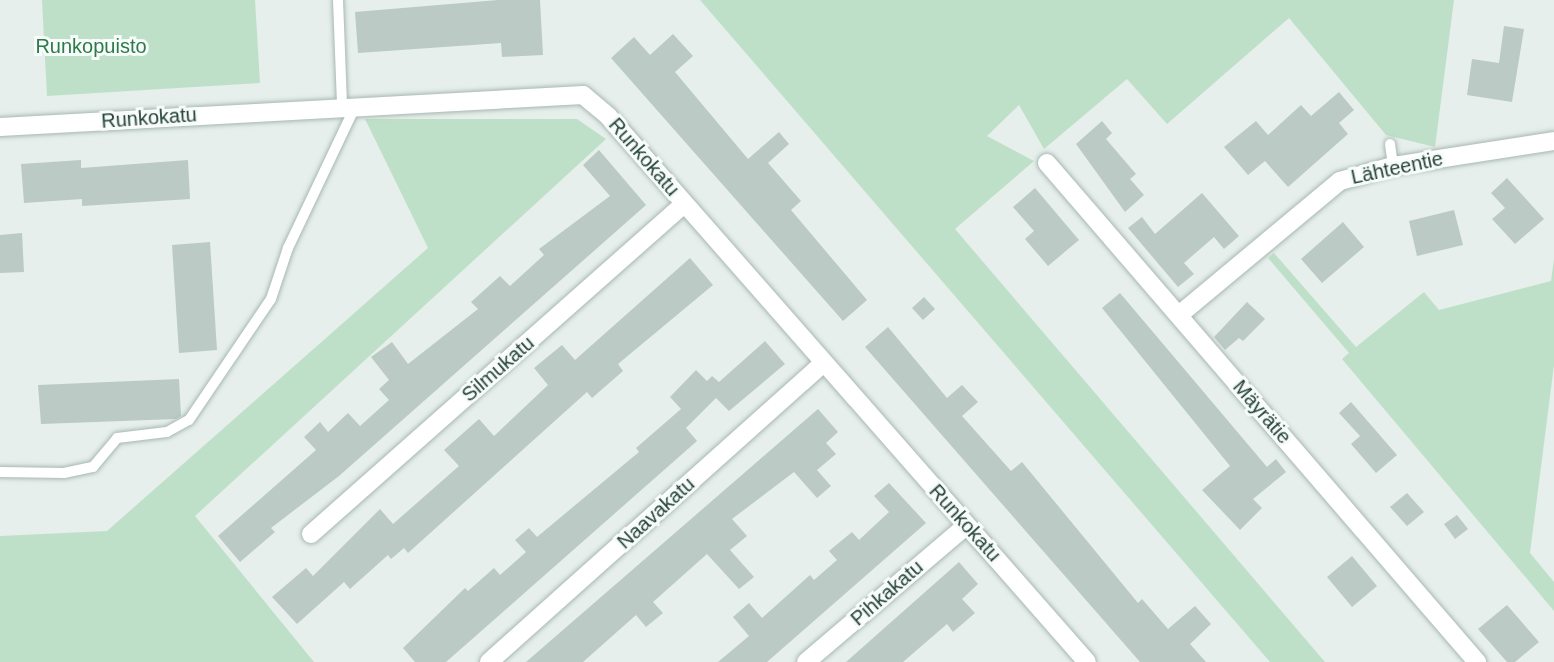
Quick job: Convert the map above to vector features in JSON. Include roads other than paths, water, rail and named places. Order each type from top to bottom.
[{"type":"street","name":"Runkokatu","points":[[0,127],[349,105],[583,95],[605,112],[822,364],[1087,662]]},
{"type":"street","name":"Lähteentie","points":[[1179,315],[1340,181],[1393,166],[1554,141]]},
{"type":"street","name":"Mäyrätie","points":[[1047,163],[1477,662]]},
{"type":"street","name":"Silmukatu","points":[[311,534],[684,204]]},
{"type":"street","name":"Naavakatu","points":[[489,662],[822,364]]},
{"type":"street","name":"Pihkakatu","points":[[806,662],[967,525]]},
{"type":"lane","points":[[0,472],[64,473],[93,467],[117,438],[167,432],[189,420],[272,298],[288,248],[349,105],[338,0]]},
{"type":"lane","points":[[1390,144],[1393,166]]},
{"type":"park label","name":"Runkopuisto","points":[[91,46]]}]
